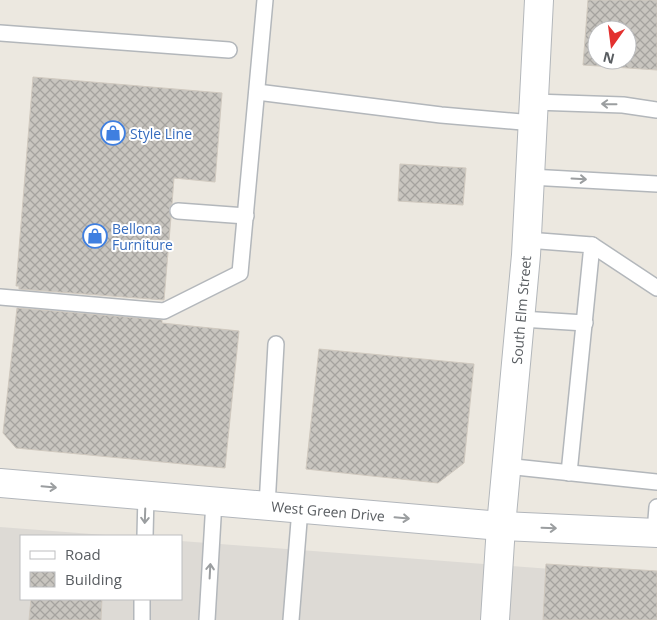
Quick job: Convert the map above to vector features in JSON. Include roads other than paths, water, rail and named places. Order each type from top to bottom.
[{"type":"main road","name":"South Elm Street","points":[[495,620],[506,466],[527,240],[539,0]]},
{"type":"main road","name":"West Green Drive","points":[[0,482],[501,526],[656,524]]},
{"type":"lane","points":[[0,297],[164,312],[240,273],[265,0]]},
{"type":"lane","points":[[0,33],[229,50]]},
{"type":"lane","points":[[257,92],[441,115],[533,113],[623,105],[657,110]]},
{"type":"lane","points":[[530,177],[657,184]]},
{"type":"lane","points":[[178,211],[246,216]]},
{"type":"lane","points":[[527,240],[592,245],[657,288]]},
{"type":"lane","points":[[569,473],[592,245]]},
{"type":"lane","points":[[520,319],[585,323]]},
{"type":"lane","points":[[267,506],[276,344]]},
{"type":"lane","points":[[506,466],[657,482]]},
{"type":"lane","points":[[145,535],[146,495]]},
{"type":"lane","points":[[207,620],[214,501]]},
{"type":"lane","points":[[292,620],[300,509]]},
{"type":"lane","points":[[142,600],[142,620]]},
{"type":"place","name":"Style Line","points":[[113,133]]},
{"type":"place","name":"Bellona Furniture","points":[[95,236]]}]
